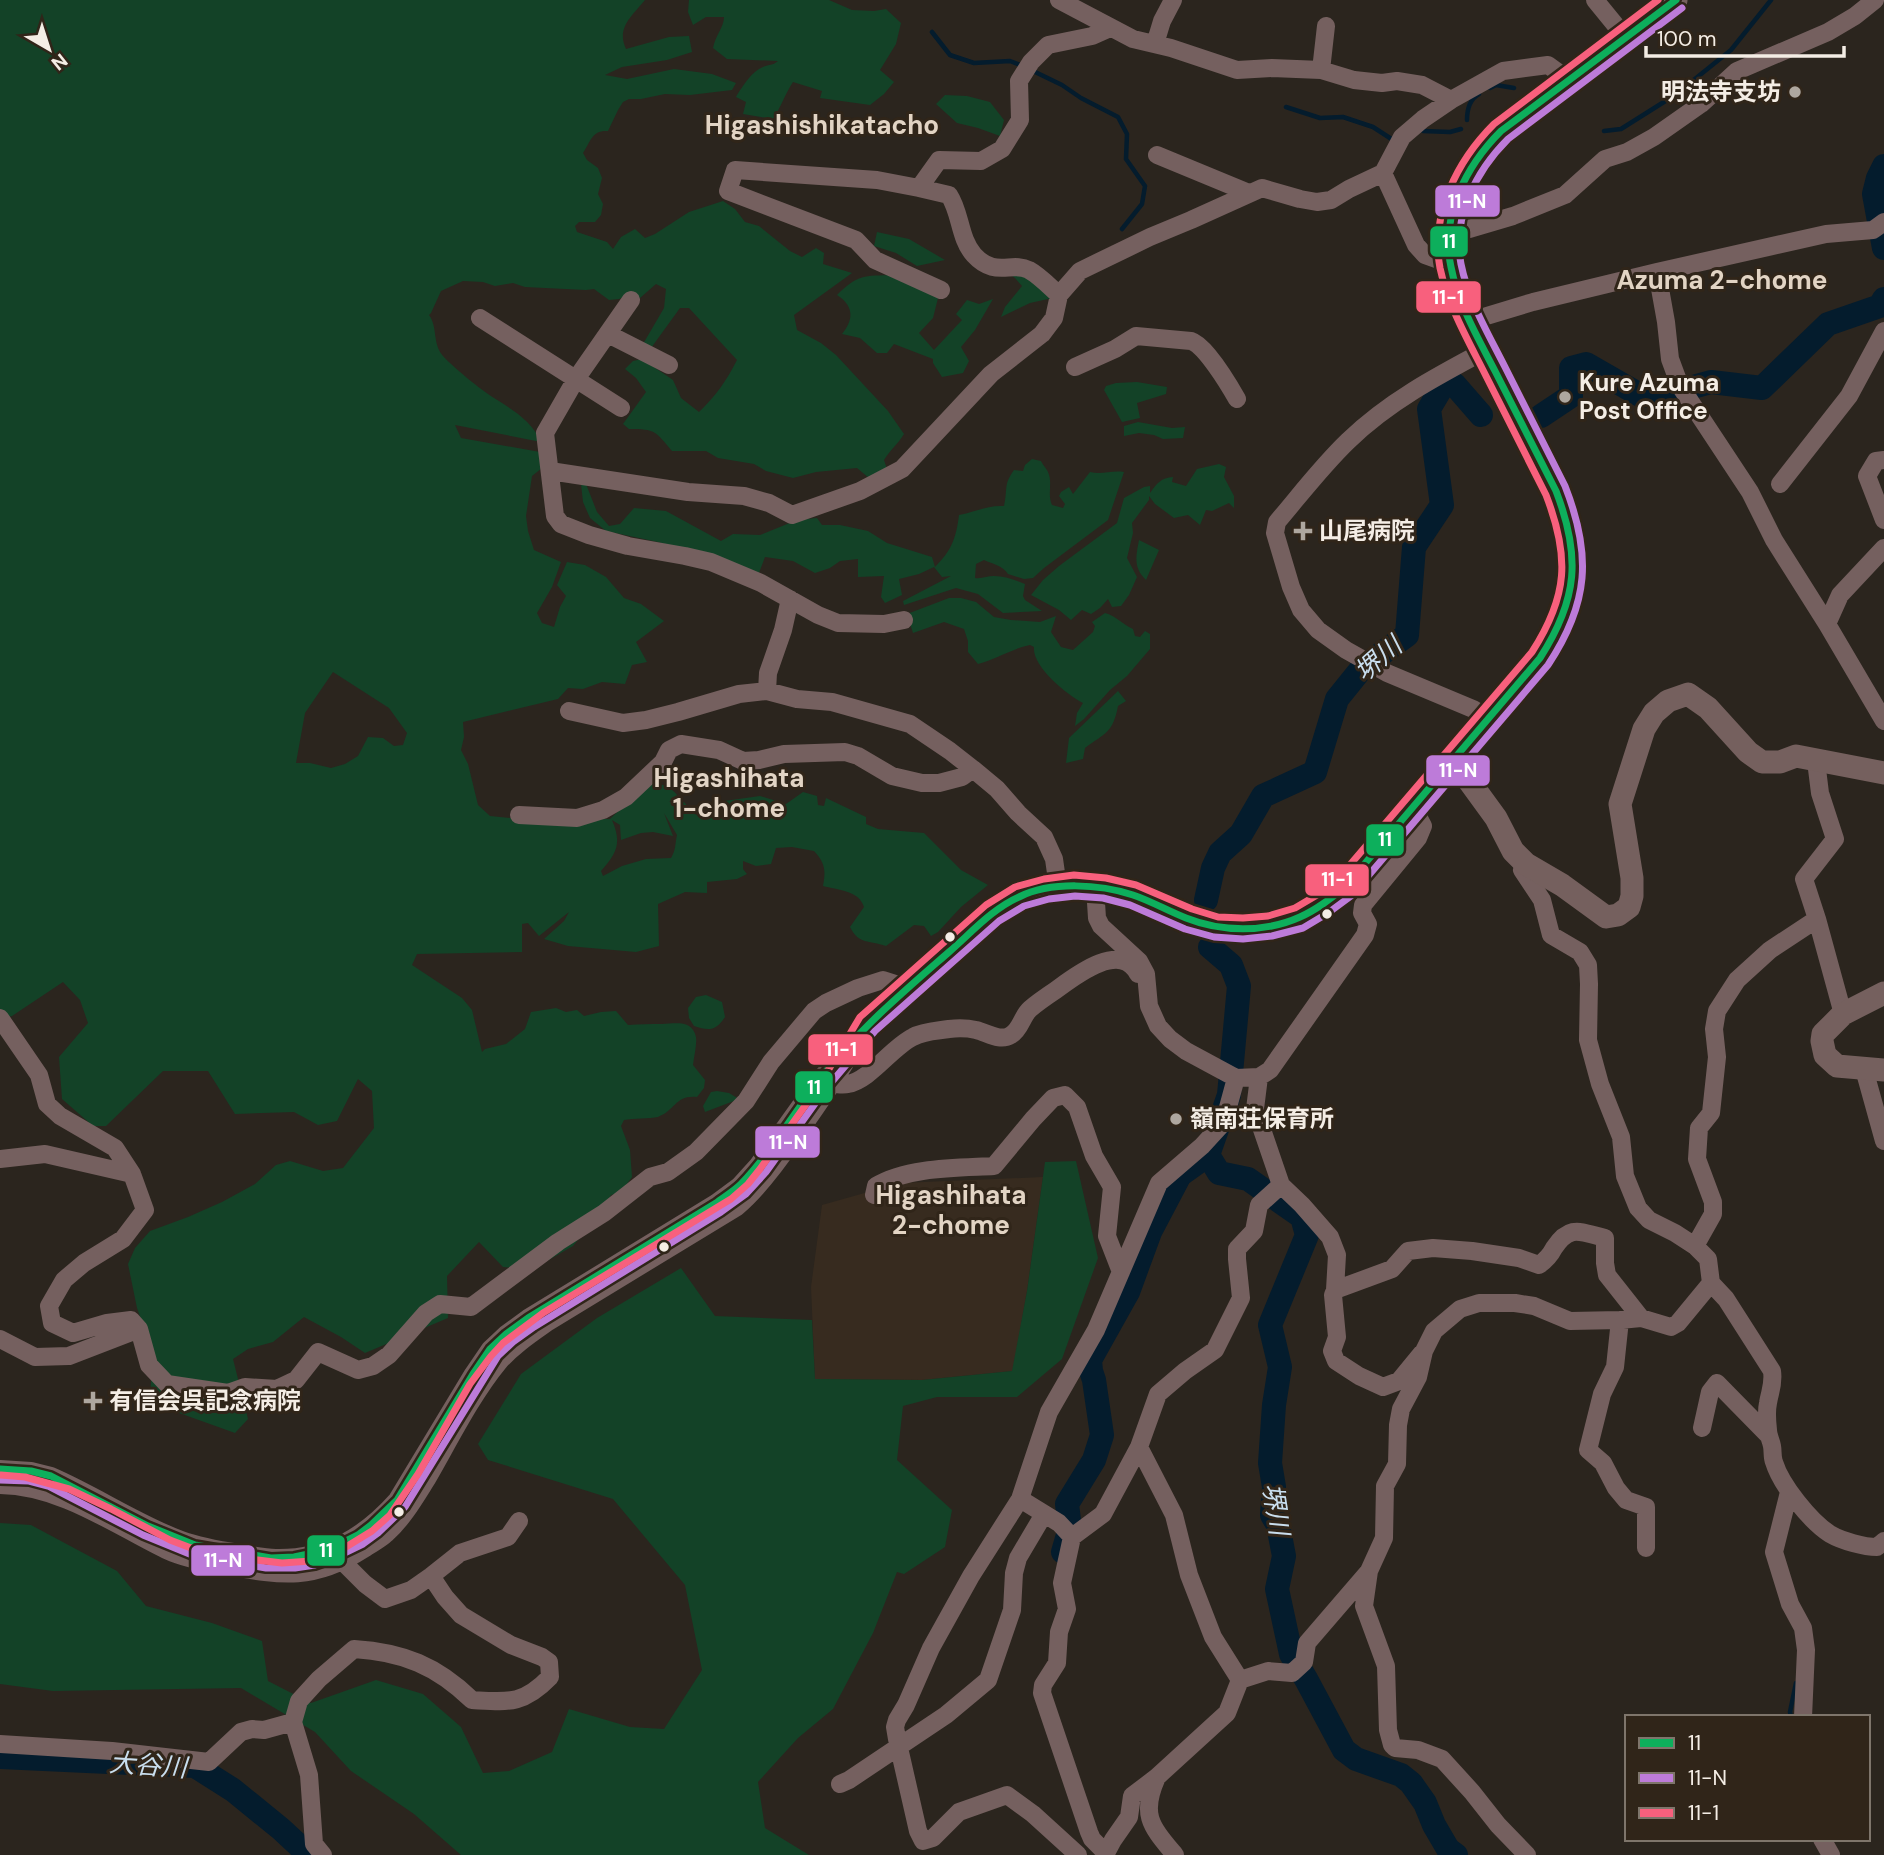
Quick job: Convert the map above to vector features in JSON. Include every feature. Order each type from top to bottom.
[{"type":"main road","points":[[1676,0],[1501,131],[1483,150],[1466,175],[1457,200],[1450,227],[1450,264],[1459,293],[1565,512],[1572,544],[1573,569],[1569,597],[1559,626],[1540,658],[1453,759],[1496,818],[1513,851],[1526,863],[1606,917],[1618,915],[1629,907],[1632,878],[1620,804],[1644,729],[1654,713],[1668,701],[1688,694],[1708,708],[1748,752],[1762,762],[1780,762],[1796,756],[1884,773]]},
{"type":"main road","points":[[1874,1070],[1837,1066],[1825,1055],[1822,1041],[1824,1034],[1843,1014],[1884,993]]},
{"type":"street","points":[[1059,0],[1133,39],[1237,70],[1321,70],[1354,80],[1382,83],[1397,81],[1423,85],[1451,100]]},
{"type":"street","points":[[1156,44],[1162,21],[1173,0]]},
{"type":"street","points":[[1595,0],[1626,38]]},
{"type":"street","points":[[1450,227],[1469,229],[1556,199],[1570,191],[1605,159],[1627,152],[1673,124],[1737,71],[1829,32],[1875,0]]},
{"type":"street","points":[[1321,70],[1326,26]]},
{"type":"street","points":[[919,188],[939,160],[981,161],[1002,149],[1020,120],[1019,81],[1031,62],[1048,45],[1092,36],[1110,28]]},
{"type":"street","points":[[550,471],[688,492],[744,496],[769,503],[792,515],[819,507],[860,491],[902,468],[991,374],[1042,334],[1054,318],[1059,295],[1080,271],[1262,188],[1317,202],[1331,200],[1383,173],[1402,137],[1423,118],[1503,71],[1548,65],[1570,81]]},
{"type":"street","points":[[1157,155],[1249,192]]},
{"type":"street","points":[[941,290],[875,260],[856,240],[728,191],[735,170],[877,180],[949,195],[954,202],[965,240],[973,254],[986,265],[1029,270],[1059,295]]},
{"type":"street","points":[[1383,173],[1416,245],[1425,255],[1450,264]]},
{"type":"street","points":[[1471,321],[1533,302],[1657,272],[1826,234],[1873,230],[1880,225]]},
{"type":"street","points":[[1657,272],[1670,359],[1680,386],[1750,492],[1774,540],[1884,721]]},
{"type":"street","points":[[631,300],[576,379],[545,433],[555,516],[561,524],[628,546],[711,562],[761,583],[818,615],[838,623],[884,624],[904,620]]},
{"type":"street","points":[[480,318],[621,408]]},
{"type":"street","points":[[1780,484],[1849,397],[1884,331]]},
{"type":"street","points":[[608,334],[669,365]]},
{"type":"street","points":[[1075,367],[1136,336],[1191,341],[1196,342],[1213,362],[1237,399]]},
{"type":"street","points":[[1486,350],[1428,381],[1389,407],[1348,441],[1277,522],[1275,533],[1291,587],[1301,610],[1318,630],[1387,673],[1473,709],[1488,718]]},
{"type":"street","points":[[1884,460],[1876,461],[1867,476],[1884,520]]},
{"type":"street","points":[[1827,624],[1840,595],[1884,548]]},
{"type":"street","points":[[767,691],[768,673],[783,630],[790,599]]},
{"type":"street","points":[[569,711],[623,723],[646,720],[740,694],[767,691],[797,699],[832,702],[910,724],[998,789],[1018,813],[1044,837],[1054,859],[1058,887]]},
{"type":"street","points":[[519,814],[577,818],[603,810],[626,797],[663,762],[669,750],[681,744],[719,750],[743,761],[756,761],[784,754],[845,752],[859,755],[892,776],[922,783],[939,783],[962,777],[973,769]]},
{"type":"street","points":[[0,1469],[31,1471],[51,1476],[179,1539],[204,1547],[274,1559],[305,1557],[335,1549],[362,1534],[397,1500],[443,1421],[490,1349],[528,1318],[716,1203],[739,1186],[758,1165],[816,1084],[869,1024],[993,913],[1020,896],[1075,885],[1133,895],[1188,919],[1216,927],[1243,929],[1270,926],[1299,918],[1343,888],[1453,759]]},
{"type":"street","points":[[1816,761],[1820,793],[1835,839],[1804,879],[1843,1014]]},
{"type":"street","points":[[1095,887],[1097,918],[1101,926],[1139,961],[1146,974],[1149,1006],[1158,1026],[1186,1051],[1236,1078],[1259,1077],[1270,1070],[1364,935],[1368,924],[1362,913],[1363,905],[1418,838],[1423,826],[1413,807]]},
{"type":"street","points":[[1526,863],[1522,870],[1542,900],[1551,935],[1580,952],[1588,965],[1588,1040],[1600,1084],[1621,1137],[1625,1176],[1638,1208],[1649,1220],[1695,1246],[1708,1259],[1711,1283],[1726,1298],[1772,1371],[1774,1381],[1768,1401],[1768,1435],[1774,1462],[1789,1492],[1831,1534],[1866,1547],[1877,1547],[1884,1541]]},
{"type":"street","points":[[1695,1246],[1713,1214],[1713,1202],[1697,1159],[1699,1128],[1711,1113],[1717,1057],[1714,1028],[1717,1011],[1737,980],[1770,950],[1817,919]]},
{"type":"street","points":[[832,1084],[850,1084],[872,1072],[888,1054],[913,1037],[930,1031],[959,1028],[998,1038],[1010,1036],[1018,1028],[1027,1011],[1071,979],[1099,963],[1115,959],[1129,963],[1139,975],[1143,993],[1148,994]]},
{"type":"street","points":[[0,1018],[38,1075],[47,1104],[60,1116],[115,1148],[132,1174],[145,1210],[123,1239],[64,1280],[49,1306],[52,1323],[73,1333],[107,1323],[131,1320],[139,1329],[149,1365],[167,1384],[228,1393],[245,1387],[276,1389],[296,1380],[318,1352],[358,1370],[373,1366],[389,1355],[426,1313],[440,1304],[471,1307],[650,1177],[668,1172],[695,1152],[746,1101],[771,1062],[814,1011],[858,988],[883,980],[908,988]]},
{"type":"street","points":[[0,1485],[34,1489],[58,1496],[169,1551],[191,1559],[270,1574],[294,1574],[343,1562],[385,1535],[402,1518],[483,1385],[500,1361],[520,1342],[548,1322],[737,1207],[755,1191],[832,1084],[869,1024]]},
{"type":"street","points":[[1874,1070],[1884,1141]]},
{"type":"street","points":[[1259,1077],[1255,1109],[1281,1185],[1330,1237],[1337,1255],[1333,1295],[1338,1337],[1332,1350],[1336,1361],[1383,1387],[1399,1381],[1424,1351],[1434,1331],[1460,1309],[1479,1303],[1515,1303],[1534,1306],[1570,1321],[1642,1318],[1671,1327],[1678,1323],[1711,1283]]},
{"type":"street","points":[[1078,1855],[1027,1809],[1007,1795],[958,1812],[933,1838],[923,1841],[918,1831],[895,1727],[931,1648],[971,1576],[1020,1499],[1049,1412],[1096,1330],[1159,1183],[1202,1146],[1224,1122],[1236,1078]]},
{"type":"street","points":[[874,1195],[876,1186],[889,1179],[931,1171],[994,1166],[1053,1098],[1065,1095],[1077,1107],[1094,1156],[1112,1187],[1107,1236],[1121,1272]]},
{"type":"street","points":[[0,1159],[45,1154],[132,1174]]},
{"type":"street","points":[[1240,1680],[1227,1713],[1157,1777],[1132,1796],[1129,1817],[1105,1854],[1089,1832],[1042,1693],[1043,1685],[1057,1663],[1059,1632],[1067,1609],[1062,1583],[1072,1537],[1103,1514],[1139,1447],[1158,1394],[1215,1350],[1241,1298],[1237,1249],[1254,1231],[1259,1205],[1281,1185]]},
{"type":"street","points":[[1335,1290],[1392,1269],[1408,1251],[1433,1248],[1472,1251],[1507,1256],[1539,1265],[1546,1260],[1563,1236],[1573,1231],[1605,1238],[1607,1275],[1642,1318]]},
{"type":"street","points":[[1620,1320],[1615,1367],[1602,1394],[1588,1450],[1604,1463],[1616,1488],[1626,1500],[1646,1507],[1646,1548]]},
{"type":"street","points":[[0,1339],[35,1357],[69,1356],[139,1329]]},
{"type":"street","points":[[1240,1680],[1268,1671],[1292,1672],[1304,1662],[1307,1643],[1369,1571],[1384,1538],[1385,1486],[1397,1464],[1401,1409],[1418,1377],[1424,1351]]},
{"type":"street","points":[[1702,1428],[1710,1392],[1717,1383],[1768,1435]]},
{"type":"street","points":[[1139,1447],[1174,1515],[1189,1575],[1213,1637],[1240,1680]]},
{"type":"street","points":[[1789,1492],[1774,1552],[1790,1604],[1803,1628],[1807,1650],[1803,1715]]},
{"type":"street","points":[[1020,1499],[1059,1522],[1072,1537]]},
{"type":"street","points":[[840,1784],[946,1715],[988,1680],[1012,1610],[1014,1573],[1018,1558],[1044,1514]]},
{"type":"street","points":[[343,1562],[365,1584],[386,1599],[411,1590],[460,1553],[508,1537],[520,1521]]},
{"type":"street","points":[[1369,1571],[1364,1606],[1386,1666],[1388,1730],[1392,1745],[1395,1748],[1418,1750],[1442,1759],[1527,1855]]},
{"type":"street","points":[[323,1855],[314,1844],[309,1775],[293,1722],[299,1701],[319,1679],[354,1649],[378,1651],[412,1660],[453,1682],[472,1700],[511,1702],[536,1691],[550,1677],[549,1662],[511,1645],[461,1615],[431,1576]]},
{"type":"street","points":[[0,1744],[112,1751],[209,1762],[241,1732],[264,1730],[293,1722]]},
{"type":"street","points":[[1157,1777],[1150,1794],[1149,1818],[1175,1855]]},
{"type":"shaded area","points":[[1043,1177],[1013,1371],[922,1380],[815,1379],[811,1287],[822,1205],[900,1183]]},
{"type":"green space","points":[[0,0],[645,0],[624,28],[623,42],[626,49],[669,37],[689,36],[692,52],[667,60],[622,67],[605,75],[627,79],[674,69],[712,74],[736,83],[732,90],[690,95],[665,94],[623,102],[608,131],[595,134],[583,153],[587,160],[598,168],[602,178],[598,194],[603,204],[601,215],[595,222],[579,222],[575,226],[577,232],[607,242],[613,249],[621,237],[635,229],[645,238],[689,212],[723,201],[735,209],[745,222],[759,226],[790,251],[802,257],[816,248],[824,253],[823,264],[852,273],[794,315],[797,330],[836,355],[888,411],[904,434],[884,460],[887,469],[869,478],[857,468],[816,472],[793,478],[766,471],[754,464],[718,458],[706,451],[672,451],[654,432],[629,429],[623,424],[646,392],[625,369],[633,361],[642,359],[673,380],[681,398],[699,412],[720,388],[737,360],[689,308],[680,308],[651,348],[643,344],[664,308],[666,289],[656,284],[640,298],[631,294],[609,300],[594,289],[525,287],[513,283],[495,286],[463,281],[441,291],[429,315],[443,356],[475,384],[521,417],[533,428],[541,442],[455,425],[461,438],[540,452],[542,468],[532,476],[526,516],[528,531],[534,550],[561,562],[552,587],[537,613],[542,623],[554,627],[566,596],[557,585],[567,562],[585,565],[606,577],[624,598],[641,604],[664,621],[636,642],[647,662],[632,665],[625,684],[602,682],[583,689],[568,688],[558,699],[463,722],[461,750],[468,764],[478,805],[490,816],[522,819],[610,819],[648,783],[653,783],[668,787],[678,796],[669,802],[684,802],[694,814],[706,817],[711,806],[717,802],[760,796],[786,804],[803,792],[817,796],[818,805],[824,806],[826,798],[866,817],[866,824],[878,829],[924,833],[961,870],[988,885],[961,907],[938,932],[931,936],[924,926],[914,925],[886,946],[865,941],[853,933],[850,927],[864,907],[853,894],[823,886],[824,867],[814,851],[792,847],[776,848],[771,864],[756,866],[743,861],[743,869],[747,874],[737,879],[707,882],[707,893],[685,892],[658,904],[659,946],[636,952],[568,946],[544,939],[564,921],[569,912],[539,936],[528,923],[522,924],[522,952],[417,954],[412,965],[462,998],[472,1010],[482,1052],[506,1044],[525,1029],[531,1012],[556,1008],[566,1012],[577,1010],[584,1016],[616,1011],[628,1025],[677,1023],[691,1027],[696,1037],[693,1065],[705,1080],[704,1088],[697,1097],[684,1098],[658,1117],[624,1120],[621,1126],[630,1150],[632,1177],[620,1193],[611,1195],[573,1246],[533,1269],[503,1267],[479,1242],[447,1276],[448,1318],[365,1353],[304,1317],[273,1342],[248,1349],[233,1359],[248,1419],[235,1433],[168,1409],[150,1397],[153,1353],[137,1308],[128,1264],[135,1248],[150,1231],[222,1202],[255,1184],[276,1165],[290,1161],[323,1171],[343,1168],[374,1128],[372,1091],[358,1079],[337,1121],[318,1125],[294,1112],[235,1114],[208,1071],[163,1071],[106,1126],[93,1126],[62,1099],[59,1057],[88,1023],[80,1000],[63,982],[12,1016],[0,1019]],"holes":[[[333,672],[389,708],[407,733],[403,745],[394,746],[383,738],[368,737],[358,756],[345,764],[331,768],[296,763],[305,713]],[[664,813],[677,835],[671,858],[646,859],[622,866],[603,876],[601,871],[611,859],[617,841],[612,820],[620,825],[621,840],[653,832],[673,836]]]},
{"type":"green space","points":[[689,0],[829,0],[852,10],[886,9],[901,23],[896,44],[880,70],[894,82],[870,105],[820,98],[822,91],[793,82],[773,119],[743,114],[746,102],[736,97],[741,89],[755,72],[778,61],[727,59],[713,48],[724,17],[706,17],[693,25],[688,12]]},
{"type":"green space","points":[[945,95],[967,96],[990,102],[1004,120],[1000,136],[957,123],[936,104]]},
{"type":"green space","points":[[877,232],[909,239],[945,260],[917,266],[896,253],[874,246]]},
{"type":"green space","points":[[1005,271],[1021,272],[1057,297],[1030,303],[1001,317],[1005,307],[1022,286]]},
{"type":"green space","points":[[893,275],[938,298],[933,318],[919,333],[934,350],[962,320],[956,314],[967,300],[979,304],[993,299],[975,330],[961,347],[969,361],[963,373],[942,377],[933,359],[894,344],[887,353],[877,353],[860,338],[842,334],[849,323],[850,313],[847,304],[837,295],[856,280]]},
{"type":"green space","points":[[1137,382],[1167,387],[1166,394],[1137,403],[1140,418],[1122,422],[1104,390],[1106,386],[1116,383]]},
{"type":"green space","points":[[1138,422],[1172,428],[1185,427],[1183,438],[1163,439],[1139,433],[1124,436],[1124,426]]},
{"type":"green space","points":[[1032,459],[1041,461],[1048,471],[1052,505],[1063,508],[1065,504],[1059,496],[1061,492],[1069,487],[1073,494],[1090,472],[1124,472],[1108,520],[1033,578],[1024,579],[1008,574],[1001,567],[984,560],[976,564],[975,578],[998,576],[1025,584],[1025,600],[1042,611],[1003,613],[978,594],[956,588],[904,605],[903,601],[951,576],[942,577],[934,567],[899,579],[902,595],[885,603],[881,597],[884,576],[858,577],[858,559],[840,561],[815,573],[793,561],[765,557],[757,578],[708,556],[606,531],[590,518],[583,502],[581,484],[586,484],[597,512],[609,526],[620,524],[634,508],[666,511],[721,541],[733,534],[760,535],[797,520],[817,518],[822,525],[840,525],[868,531],[887,543],[932,557],[935,567],[952,543],[959,515],[1004,506],[1011,475],[1014,470],[1023,471]]},
{"type":"green space","points":[[1219,464],[1226,467],[1224,477],[1234,496],[1234,508],[1229,503],[1212,511],[1206,510],[1200,525],[1188,515],[1174,518],[1149,496],[1149,500],[1132,523],[1133,533],[1127,558],[1137,577],[1121,606],[1112,607],[1108,599],[1091,614],[1082,610],[1071,620],[1059,610],[1031,595],[1059,566],[1117,523],[1124,498],[1144,487],[1150,486],[1150,493],[1160,482],[1173,477],[1172,482],[1186,486],[1197,469]]},
{"type":"green space","points":[[1139,540],[1159,550],[1146,580],[1137,566]]},
{"type":"green space","points":[[949,598],[976,602],[994,617],[1011,620],[1040,622],[1056,616],[1051,632],[1061,647],[1073,650],[1093,632],[1095,626],[1092,622],[1105,613],[1133,629],[1135,636],[1140,637],[1145,631],[1150,634],[1150,649],[1127,676],[1075,726],[1077,713],[1083,703],[1044,671],[1034,647],[1023,647],[978,664],[968,652],[964,629],[944,622],[913,633],[907,614]]},
{"type":"green space","points":[[1118,691],[1126,701],[1118,706],[1111,727],[1085,748],[1083,759],[1066,763],[1069,738]]},
{"type":"green space","points":[[706,995],[722,1002],[725,1017],[712,1029],[694,1026],[689,1018],[688,1008],[696,997]]},
{"type":"green space","points":[[711,1092],[729,1093],[739,1099],[705,1112],[703,1106]]},
{"type":"green space","points":[[1076,1161],[1098,1258],[1062,1359],[1017,1397],[937,1397],[903,1406],[897,1460],[952,1510],[945,1547],[904,1574],[897,1572],[873,1633],[833,1709],[798,1738],[758,1782],[765,1828],[809,1855],[461,1855],[414,1814],[351,1771],[315,1732],[241,1688],[53,1691],[0,1684],[0,1523],[31,1525],[117,1571],[146,1606],[212,1623],[262,1641],[268,1681],[311,1703],[376,1680],[423,1694],[461,1727],[483,1773],[509,1771],[552,1752],[569,1709],[630,1727],[664,1729],[702,1670],[685,1585],[613,1499],[488,1460],[478,1444],[521,1374],[597,1318],[681,1268],[715,1316],[812,1320],[815,1379],[922,1380],[1012,1371],[1027,1291],[1045,1162]]},
{"type":"waterway","points":[[1604,131],[1621,129],[1675,95],[1731,50],[1771,0]]},
{"type":"waterway","points":[[932,32],[950,55],[974,63],[1010,61],[1023,66]]},
{"type":"waterway","points":[[1031,70],[1118,117],[1127,134],[1126,159],[1145,186],[1142,204],[1122,229]]},
{"type":"waterway","points":[[1490,88],[1496,85],[1514,88]]},
{"type":"waterway","points":[[1467,120],[1470,105],[1479,94]]},
{"type":"waterway","points":[[1286,107],[1320,118],[1343,117],[1373,127],[1393,140]]},
{"type":"waterway","points":[[1423,131],[1450,132],[1461,129]]},
{"type":"waterway","name":"堺川","points":[[1884,166],[1874,194],[1884,248]]},
{"type":"waterway","name":"堺川","points":[[1541,416],[1571,396],[1571,368],[1586,364],[1640,395],[1660,396],[1711,382],[1762,388],[1828,324],[1880,306],[1884,299]]},
{"type":"waterway","name":"堺川","points":[[1206,900],[1213,868],[1220,853],[1241,834],[1263,796],[1315,772],[1337,699],[1362,668],[1407,635],[1414,547],[1442,505],[1429,409],[1445,382],[1454,384],[1481,415]]},
{"type":"waterway","name":"堺川","points":[[1210,947],[1231,965],[1239,986],[1229,1095],[1208,1155],[1219,1173],[1248,1179],[1302,1217],[1307,1235],[1270,1325],[1280,1367],[1270,1463],[1274,1487],[1272,1515],[1278,1525],[1284,1556],[1277,1589],[1291,1654],[1344,1750],[1356,1759],[1401,1775],[1411,1783],[1425,1803],[1448,1849],[1456,1855]]},
{"type":"waterway","name":"堺川","points":[[1063,1552],[1070,1528],[1067,1504],[1094,1460],[1102,1435],[1090,1360],[1128,1292],[1150,1232],[1180,1175],[1208,1155]]},
{"type":"waterway","points":[[1791,1715],[1796,1683]]},
{"type":"waterway","name":"大谷川","points":[[0,1757],[195,1766],[233,1790],[309,1855]]},
{"type":"transit line","name":"11-1","points":[[1,1475],[25,1477],[69,1489],[191,1548],[282,1563],[326,1557],[372,1531],[390,1515],[418,1474],[470,1384],[503,1343],[543,1313],[731,1199],[748,1184],[817,1089],[860,1017],[986,905],[1015,887],[1074,875],[1106,878],[1136,885],[1192,909],[1218,917],[1243,918],[1268,916],[1295,908],[1337,880],[1532,652],[1553,613],[1562,576],[1559,538],[1546,495],[1448,296],[1440,268],[1438,248],[1439,228],[1449,190],[1469,155],[1494,124],[1658,0]]},
{"type":"transit line","name":"11","points":[[0,1469],[31,1471],[51,1476],[148,1526],[195,1545],[271,1558],[294,1557],[328,1550],[358,1535],[397,1500],[490,1349],[528,1318],[738,1187],[761,1161],[844,1050],[895,999],[1000,908],[1019,897],[1046,888],[1106,888],[1133,895],[1200,923],[1243,929],[1272,926],[1300,917],[1344,888],[1540,658],[1562,616],[1572,577],[1569,536],[1556,491],[1475,333],[1454,281],[1449,229],[1459,193],[1477,160],[1501,131],[1676,0]]},
{"type":"transit line","name":"11-N","points":[[0,1480],[29,1481],[48,1486],[143,1535],[192,1555],[266,1568],[295,1568],[332,1559],[363,1544],[405,1507],[498,1356],[534,1327],[746,1194],[766,1172],[824,1091],[875,1031],[999,921],[1024,906],[1049,899],[1075,896],[1103,898],[1130,905],[1185,929],[1214,937],[1243,939],[1272,936],[1303,928],[1351,896],[1548,665],[1572,621],[1579,599],[1582,557],[1574,511],[1565,486],[1469,291],[1459,246],[1463,212],[1486,165],[1508,139],[1682,8]]},
{"type":"place","name":"明法寺支坊","points":[[1795,92]]},
{"type":"place","name":"Kure Azuma Post Office","points":[[1565,397]]},
{"type":"place","name":"山尾病院","points":[[1303,531]]},
{"type":"place","name":"嶺南荘保育所","points":[[1176,1119]]},
{"type":"place","name":"有信会呉記念病院","points":[[93,1401]]},
{"type":"district","name":"Higashishikatacho","points":[[822,125]]},
{"type":"district","name":"Azuma 2-chome","points":[[1722,280]]},
{"type":"district","name":"Higashihata 1-chome","points":[[729,793]]},
{"type":"district","name":"Higashihata 2-chome","points":[[951,1210]]}]
